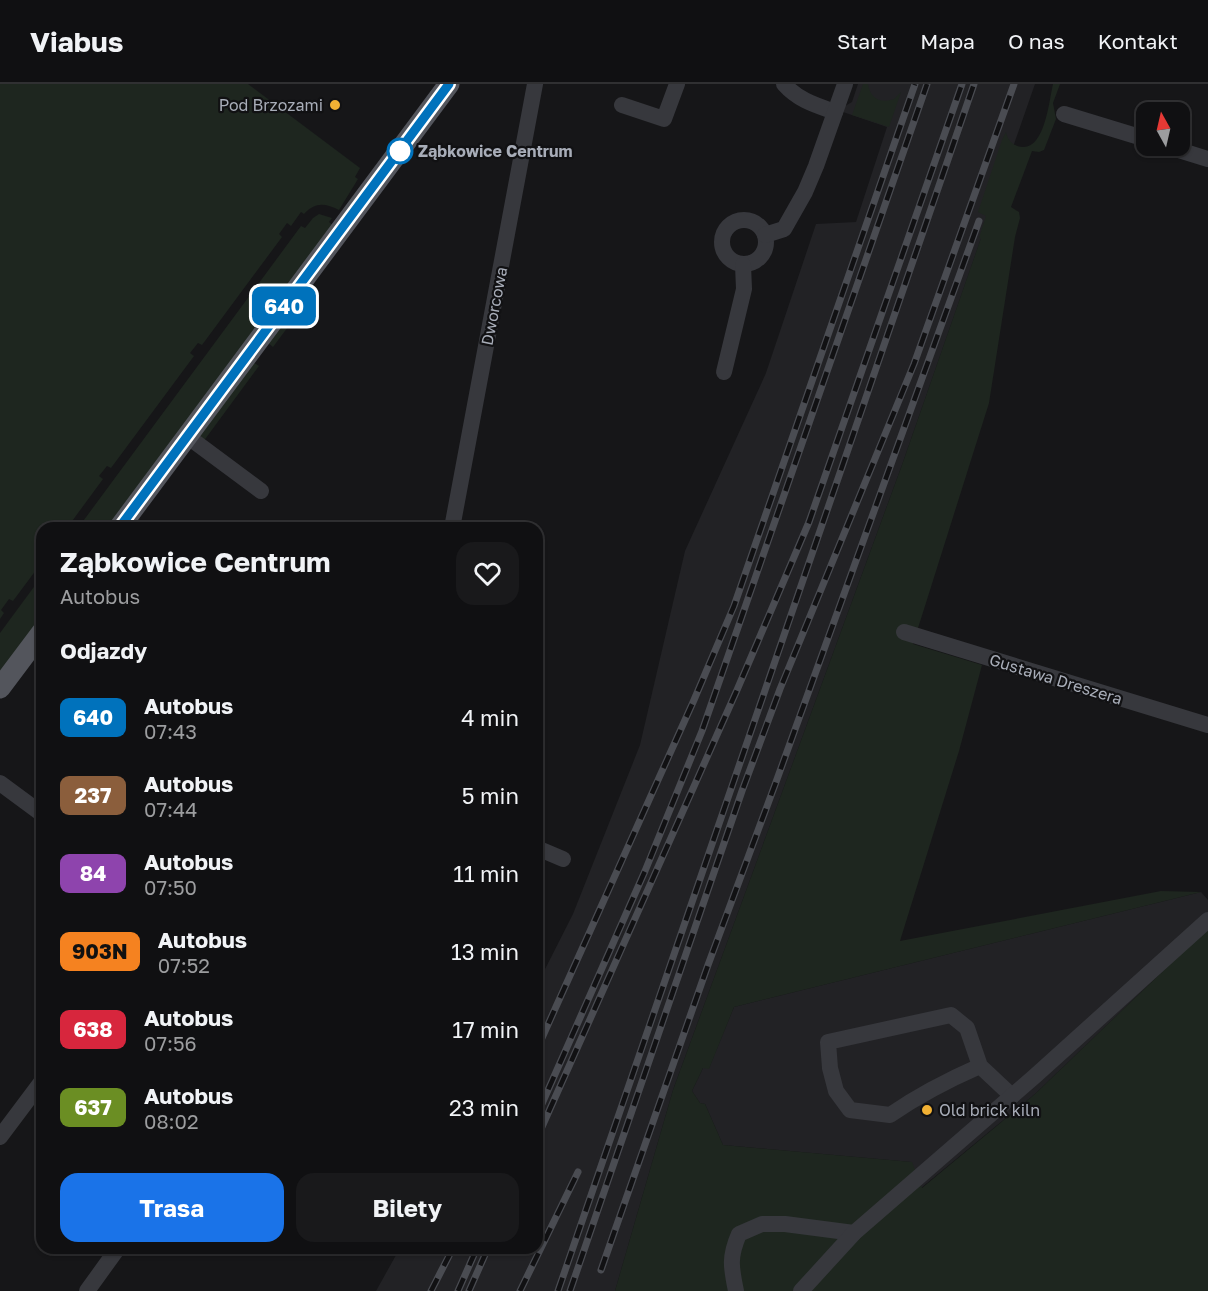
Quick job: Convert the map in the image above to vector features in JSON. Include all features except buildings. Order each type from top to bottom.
[{"type":"main road","points":[[123,522],[445,86]]},
{"type":"main road","points":[[0,688],[36,640]]},
{"type":"street","name":"Dworcowa","points":[[453,522],[535,84]]},
{"type":"street","points":[[622,105],[664,119],[677,84]]},
{"type":"street","points":[[784,84],[793,94],[805,101],[835,112]]},
{"type":"street","points":[[765,235],[784,229],[804,194],[845,84]]},
{"type":"street","points":[[1064,114],[1136,136]]},
{"type":"street","points":[[1190,153],[1208,159]]},
{"type":"street","points":[[744,219],[757,224],[765,235],[765,249],[757,261],[743,265],[729,260],[722,249],[722,235],[730,224],[744,219]]},
{"type":"street","points":[[724,372],[744,289],[743,265]]},
{"type":"street","points":[[187,436],[261,491]]},
{"type":"street","name":"Gustawa Dreszera","points":[[904,632],[1208,725]]},
{"type":"street","points":[[0,783],[36,810]]},
{"type":"street","points":[[543,851],[563,859]]},
{"type":"street","points":[[801,1291],[854,1233],[1012,1096],[1208,920]]},
{"type":"street","points":[[980,1066],[916,1097],[890,1116],[850,1110],[836,1091],[830,1068],[828,1042],[951,1015],[967,1028],[980,1066],[1012,1096]]},
{"type":"street","points":[[0,1137],[36,1089]]},
{"type":"street","points":[[736,1291],[731,1268],[732,1251],[740,1234],[762,1224],[785,1224],[854,1233]]},
{"type":"street","points":[[87,1291],[114,1254]]},
{"type":"shaded area","points":[[0,84],[248,84],[360,168],[355,177],[358,179],[339,210],[325,205],[312,207],[304,214],[301,212],[291,226],[287,223],[279,234],[282,237],[202,345],[198,343],[190,353],[194,356],[111,468],[107,466],[99,476],[103,479],[71,522],[36,522],[36,570],[13,601],[9,599],[1,610],[4,613],[0,619]]},
{"type":"shaded area","points":[[858,84],[1035,84],[902,465],[673,1090],[615,1291],[376,1291],[397,1254],[543,1254],[543,973],[573,914],[640,745],[685,551],[766,373],[816,224],[856,222],[887,127],[843,112],[845,106],[852,102]]},
{"type":"shaded area","points":[[863,84],[868,84],[876,99],[884,101],[894,99],[901,92],[889,127],[852,115]]},
{"type":"shaded area","points":[[1053,84],[1060,84],[1053,103],[1056,119],[1044,150],[1032,151],[1011,207],[1019,212],[1020,218],[989,403],[913,644],[982,665],[959,751],[900,941],[1161,891],[1201,892],[734,1007],[709,1069],[703,1068],[692,1091],[700,1103],[705,1104],[723,1145],[912,1162],[922,1188],[1035,1094],[1208,928],[1208,1291],[615,1291],[673,1090],[902,465],[981,238],[979,238],[986,216],[978,212],[1002,140],[1006,132],[1008,138],[1016,146],[1030,146],[1036,140],[1045,123]]},
{"type":"shaded area","points":[[319,214],[332,218],[329,222],[334,226],[112,522],[82,522],[301,226],[305,228]]},
{"type":"shaded area","points":[[311,283],[317,288],[273,347],[267,342]]},
{"type":"shaded area","points":[[253,362],[259,366],[203,442],[197,436]]},
{"type":"shaded area","points":[[36,584],[36,625],[0,674],[0,633]]},
{"type":"shaded area","points":[[1201,892],[1208,900],[1208,928],[1035,1094],[921,1188],[911,1162],[723,1145],[705,1104],[700,1103],[692,1091],[703,1068],[709,1068],[734,1007]]},
{"type":"railway","points":[[543,1036],[734,606],[915,84]]},
{"type":"railway","points":[[543,1101],[645,871],[702,731],[927,84]]},
{"type":"railway","points":[[543,1125],[737,690],[809,522],[962,84]]},
{"type":"railway","points":[[558,1291],[974,84]]},
{"type":"railway","points":[[570,1291],[742,791],[780,689],[914,364],[1014,84]]},
{"type":"railway","points":[[601,1270],[708,965],[979,221]]},
{"type":"railway","points":[[543,1244],[578,1172]]},
{"type":"railway","points":[[431,1291],[450,1254]]},
{"type":"railway","points":[[458,1291],[474,1254]]},
{"type":"railway","points":[[469,1291],[485,1254]]},
{"type":"railway","points":[[520,1291],[538,1254]]},
{"type":"bus line","name":"640","points":[[123,522],[449,84]]},
{"type":"place","name":"Pod Brzozami","points":[[335,105]]},
{"type":"place","name":"Ząbkowice Centrum","points":[[400,151]]},
{"type":"place","name":"Old brick kiln","points":[[927,1110]]}]
